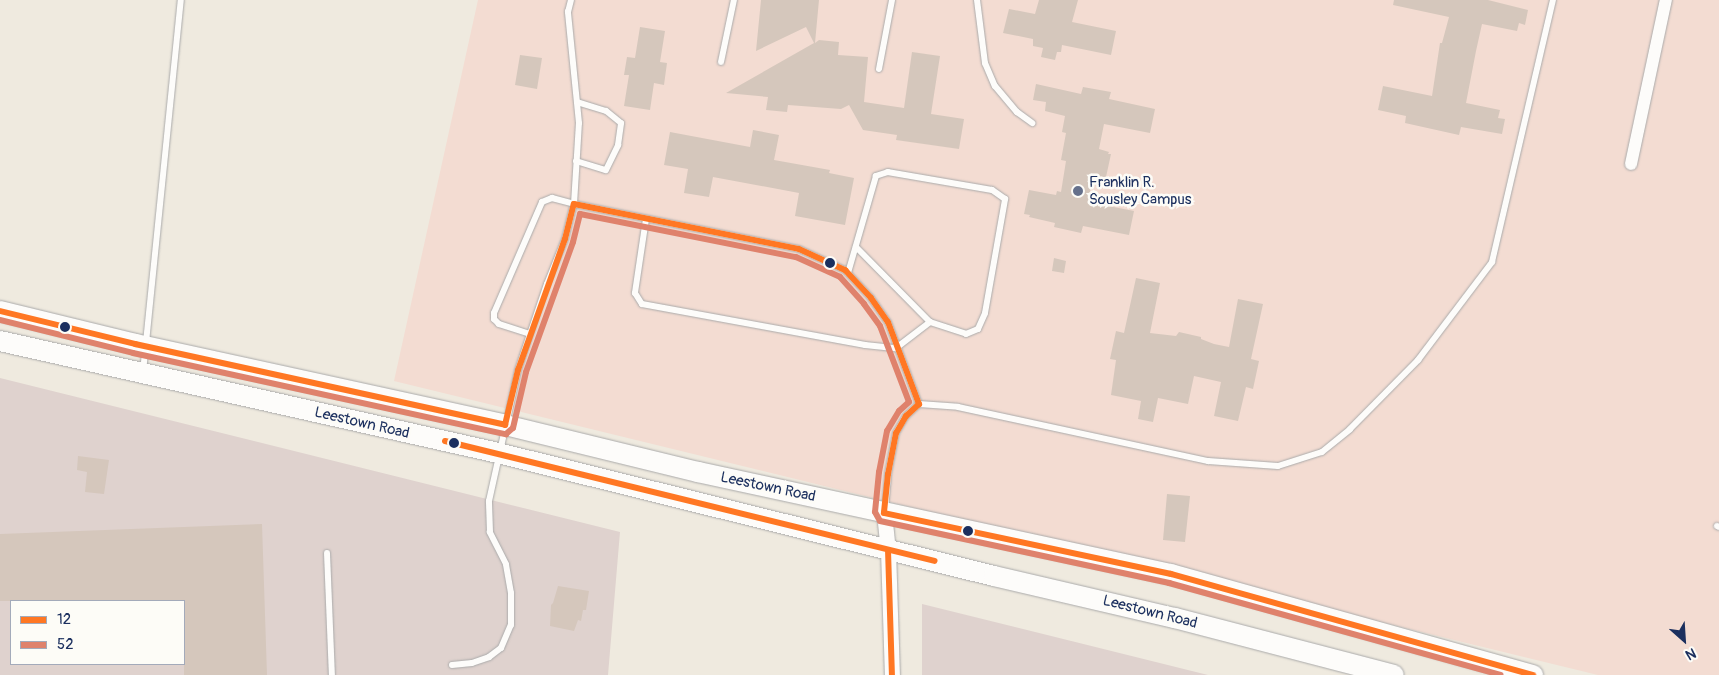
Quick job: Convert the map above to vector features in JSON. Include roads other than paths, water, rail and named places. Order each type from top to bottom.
[{"type":"main road","name":"Leestown Road","points":[[0,311],[148,347],[504,425],[698,472],[1171,574],[1533,675]]},
{"type":"main road","name":"Leestown Road","points":[[0,341],[498,453],[888,550],[1175,618],[1394,675]]},
{"type":"street","points":[[1631,164],[1666,0]]},
{"type":"street","points":[[884,512],[888,550],[892,675]]},
{"type":"lane","points":[[143,374],[148,347],[181,0]]},
{"type":"lane","points":[[452,665],[472,663],[489,657],[501,648],[511,625],[511,593],[506,564],[490,532],[489,502],[504,425],[518,370],[565,239],[574,204],[579,123],[568,12],[571,0]]},
{"type":"lane","points":[[721,62],[734,0]]},
{"type":"lane","points":[[879,69],[892,0]]},
{"type":"lane","points":[[977,0],[985,63],[995,86],[1017,112],[1032,123]]},
{"type":"lane","points":[[884,512],[888,474],[896,433],[906,416],[919,404],[958,408],[1208,461],[1278,466],[1322,452],[1350,430],[1418,360],[1492,262],[1553,0]]},
{"type":"lane","points":[[576,161],[606,170],[618,145],[621,123],[606,112],[577,102]]},
{"type":"lane","points":[[848,273],[876,176],[888,172],[992,190],[1005,199],[985,313],[978,330],[966,334],[930,322],[856,247]]},
{"type":"lane","points":[[530,334],[499,324],[494,319],[496,307],[542,202],[552,198],[646,219],[799,249],[848,273],[871,298],[888,322],[896,348],[919,404]]},
{"type":"lane","points":[[646,219],[635,293],[642,304],[865,345],[896,348],[930,322]]},
{"type":"lane","points":[[327,553],[332,675]]},
{"type":"place","name":"Franklin R. Sousley Campus","points":[[1078,191]]}]
